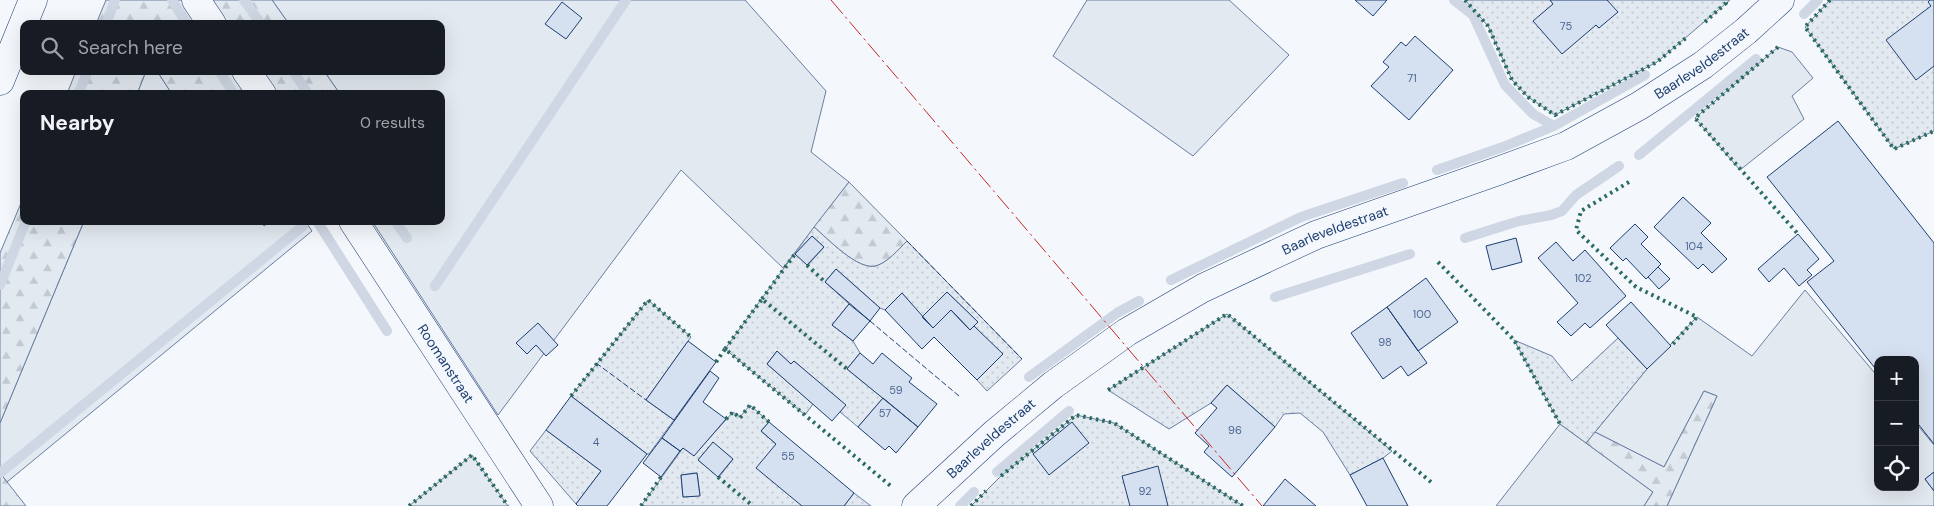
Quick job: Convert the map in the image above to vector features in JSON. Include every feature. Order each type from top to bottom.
[{"type":"main road","points":[[25,20],[33,0]]},
{"type":"main road","name":"Baarleveldestraat","points":[[916,506],[994,434],[1053,385],[1127,332],[1203,288],[1316,235],[1566,146],[1639,106],[1703,65],[1746,31],[1780,0]]},
{"type":"main road","points":[[0,81],[20,32]]},
{"type":"main road","points":[[249,75],[259,90]]},
{"type":"main road","name":"Roomanstraat","points":[[356,225],[539,506]]},
{"type":"green space","points":[[106,0],[272,0],[286,20],[98,20]]},
{"type":"green space","points":[[272,0],[745,0],[826,91],[811,152],[849,182],[783,268],[681,170],[498,415],[375,225],[445,225],[445,90],[337,90],[327,75],[445,75],[445,20],[286,20]]},
{"type":"green space","points":[[1087,0],[1229,0],[1289,55],[1193,156],[1053,56]]},
{"type":"green space","points":[[1465,0],[1730,0],[1657,62],[1555,115],[1528,97],[1512,80],[1488,26]]},
{"type":"green space","points":[[1830,0],[1934,0],[1934,131],[1894,149],[1805,27]]},
{"type":"green space","points":[[1778,47],[1792,52],[1813,78],[1792,96],[1804,119],[1740,170],[1695,118]]},
{"type":"green space","points":[[74,75],[144,75],[139,90],[69,90]]},
{"type":"green space","points":[[144,75],[160,75],[169,90],[139,90]]},
{"type":"green space","points":[[160,75],[327,75],[337,90],[169,90]]},
{"type":"green space","points":[[849,182],[907,241],[889,259],[876,266],[861,264],[852,259],[814,227]]},
{"type":"green space","points":[[20,206],[20,225],[82,225],[0,423],[0,253]]},
{"type":"green space","points":[[82,225],[308,225],[312,231],[7,482],[0,473],[0,423]]},
{"type":"green space","points":[[814,227],[843,253],[861,264],[869,266],[876,266],[885,262],[907,241],[1022,359],[987,391],[977,380],[1002,354],[974,326],[978,322],[947,292],[922,317],[902,293],[885,310],[880,308],[836,269],[825,282],[849,304],[832,325],[853,341],[860,353],[847,369],[883,398],[858,427],[840,412],[845,405],[794,361],[791,364],[777,351],[767,364],[813,404],[805,415],[725,349]],"holes":[[[812,236],[824,247],[808,265],[796,253]]]},
{"type":"green space","points":[[1805,290],[1874,372],[1874,491],[1919,491],[1919,427],[1934,445],[1934,472],[1925,479],[1934,491],[1934,506],[1667,506],[1717,396],[1704,391],[1664,467],[1595,432],[1647,369],[1697,317],[1752,356]]},
{"type":"green space","points":[[648,300],[691,337],[646,400],[674,420],[649,454],[647,454],[571,396]]},
{"type":"green space","points":[[1227,314],[1392,451],[1383,458],[1350,475],[1323,432],[1300,413],[1284,414],[1275,427],[1227,385],[1211,403],[1169,429],[1108,390]]},
{"type":"green space","points":[[1618,338],[1647,369],[1586,443],[1560,424],[1514,340],[1552,356],[1572,381]]},
{"type":"green space","points":[[1704,391],[1717,396],[1667,506],[1644,506],[1653,492],[1586,443],[1595,432],[1664,467]]},
{"type":"green space","points":[[750,405],[769,422],[761,431],[776,444],[802,506],[641,506],[683,448],[694,455],[733,412],[740,417]],"holes":[[[713,443],[733,459],[719,477],[698,460]],[[697,473],[700,495],[683,497],[681,475]]]},
{"type":"green space","points":[[1076,415],[1114,423],[1243,506],[971,506],[1001,476]]},
{"type":"green space","points":[[1560,424],[1653,492],[1644,506],[1496,506]]},
{"type":"green space","points":[[546,430],[601,471],[576,504],[530,451]]},
{"type":"green space","points":[[472,455],[508,506],[409,506]]},
{"type":"green space","points":[[0,473],[26,506],[0,506]]},
{"type":"green space","points":[[854,493],[871,506],[844,506]]},
{"type":"building","points":[[1355,0],[1387,0],[1373,16]]},
{"type":"building","points":[[1550,0],[1607,0],[1618,12],[1599,28],[1596,25],[1562,54],[1533,21],[1553,4]]},
{"type":"building","points":[[1934,0],[1934,66],[1916,80],[1886,40],[1931,6],[1928,2]]},
{"type":"building","points":[[562,2],[582,18],[566,39],[545,24]]},
{"type":"building","points":[[1415,36],[1453,70],[1409,120],[1371,86],[1389,67],[1383,62],[1401,42],[1406,46]]},
{"type":"building","points":[[1838,121],[1934,243],[1934,444],[1919,425],[1919,356],[1874,356],[1874,367],[1807,282],[1834,261],[1767,177]]},
{"type":"building","points":[[1683,197],[1711,223],[1701,233],[1727,259],[1712,273],[1703,264],[1698,269],[1654,227]]},
{"type":"building","points":[[1635,224],[1648,237],[1641,244],[1661,264],[1646,279],[1626,258],[1623,261],[1610,248]]},
{"type":"building","points":[[1798,234],[1819,259],[1807,270],[1812,275],[1799,286],[1784,268],[1769,282],[1758,269]]},
{"type":"building","points":[[812,236],[824,247],[807,265],[795,254]]},
{"type":"building","points":[[1516,238],[1522,262],[1492,270],[1486,246]]},
{"type":"building","points":[[1556,242],[1573,261],[1585,250],[1626,296],[1590,328],[1585,323],[1571,336],[1557,322],[1578,303],[1538,258]]},
{"type":"building","points":[[1658,267],[1670,279],[1659,289],[1648,277]]},
{"type":"building","points":[[836,269],[880,308],[870,321],[825,282]]},
{"type":"building","points":[[1426,278],[1458,322],[1418,351],[1387,307]]},
{"type":"building","points":[[947,292],[978,322],[970,330],[951,310],[933,328],[922,317]]},
{"type":"building","points":[[902,293],[933,328],[951,310],[970,330],[974,326],[1003,354],[977,380],[934,337],[922,349],[885,310]]},
{"type":"building","points":[[1631,302],[1671,346],[1647,369],[1606,325]]},
{"type":"building","points":[[849,304],[870,321],[853,341],[832,325]]},
{"type":"building","points":[[1387,307],[1427,363],[1408,376],[1401,366],[1383,379],[1351,333]]},
{"type":"building","points":[[538,323],[558,345],[546,356],[536,345],[527,354],[516,343]]},
{"type":"building","points":[[688,341],[716,362],[674,420],[646,400]]},
{"type":"building","points":[[777,351],[791,364],[794,361],[846,405],[832,421],[767,364]]},
{"type":"building","points":[[860,353],[873,364],[882,353],[912,378],[909,382],[937,404],[918,427],[847,369]]},
{"type":"building","points":[[710,371],[719,378],[703,402],[726,419],[694,456],[683,448],[680,451],[662,438]]},
{"type":"building","points":[[1227,385],[1275,427],[1232,477],[1204,452],[1209,446],[1195,433],[1217,408],[1211,403]]},
{"type":"building","points":[[571,396],[647,454],[607,506],[578,506],[576,504],[601,471],[546,430]]},
{"type":"building","points":[[883,398],[918,427],[896,453],[889,446],[885,450],[858,427]]},
{"type":"building","points":[[769,422],[854,493],[844,506],[802,506],[756,468],[776,444],[761,431]]},
{"type":"building","points":[[1072,422],[1089,443],[1049,475],[1033,454]]},
{"type":"building","points":[[662,438],[680,451],[661,477],[643,463]]},
{"type":"building","points":[[713,442],[733,459],[718,477],[698,460]]},
{"type":"building","points":[[1383,458],[1408,506],[1367,506],[1350,475]]},
{"type":"building","points":[[1158,466],[1168,506],[1130,506],[1122,476]]},
{"type":"building","points":[[1934,472],[1934,491],[1925,479]]},
{"type":"building","points":[[697,473],[700,496],[683,497],[681,475]]},
{"type":"building","points":[[1285,479],[1316,506],[1263,506]]},
{"type":"waterway","points":[[108,20],[115,0]]},
{"type":"waterway","points":[[172,0],[184,20]]},
{"type":"waterway","points":[[244,0],[258,20]]},
{"type":"waterway","points":[[435,286],[626,0]]},
{"type":"waterway","points":[[1454,0],[1473,15],[1505,85],[1533,114],[1554,126],[1645,75]]},
{"type":"waterway","points":[[1804,14],[1818,0]]},
{"type":"waterway","points":[[1639,155],[1756,59]]},
{"type":"waterway","points":[[80,90],[86,75]]},
{"type":"waterway","points":[[222,75],[231,90]]},
{"type":"waterway","points":[[296,75],[305,90]]},
{"type":"waterway","points":[[1437,170],[1503,147],[1554,126]]},
{"type":"waterway","points":[[1465,238],[1519,221],[1562,211],[1576,195],[1619,166]]},
{"type":"waterway","points":[[1171,280],[1301,217],[1403,183]]},
{"type":"waterway","points":[[0,285],[24,225]]},
{"type":"waterway","points":[[320,225],[387,331]]},
{"type":"waterway","points":[[398,225],[407,238]]},
{"type":"waterway","points":[[0,473],[303,226]]},
{"type":"waterway","points":[[1275,297],[1410,254]]},
{"type":"waterway","points":[[1029,377],[1117,313],[1139,301]]},
{"type":"waterway","points":[[997,472],[1069,411]]},
{"type":"waterway","points":[[960,506],[974,492]]},
{"type":"hedge","points":[[1465,0],[1488,26],[1512,80],[1528,97],[1555,115],[1657,62],[1687,37]]},
{"type":"hedge","points":[[1705,22],[1726,3],[1724,0]]},
{"type":"hedge","points":[[1830,0],[1805,27],[1894,149],[1934,131]]},
{"type":"hedge","points":[[1778,47],[1695,118],[1798,234]]},
{"type":"hedge","points":[[1629,182],[1581,211],[1576,230],[1636,287],[1697,317],[1671,346]]},
{"type":"hedge","points":[[762,299],[795,254]]},
{"type":"hedge","points":[[1438,262],[1514,340],[1560,424]]},
{"type":"hedge","points":[[807,265],[825,282]]},
{"type":"hedge","points":[[725,349],[762,299],[847,369]]},
{"type":"hedge","points":[[571,396],[648,300],[691,337]]},
{"type":"hedge","points":[[1108,390],[1227,314],[1431,482]]},
{"type":"hedge","points":[[716,362],[725,349],[892,487]]},
{"type":"hedge","points":[[726,419],[733,412],[740,418],[750,405],[769,422]]},
{"type":"hedge","points":[[1001,476],[1076,415],[1114,423],[1243,506]]},
{"type":"hedge","points":[[409,506],[472,455],[508,506]]},
{"type":"hedge","points":[[641,506],[661,477]]},
{"type":"hedge","points":[[718,477],[753,506]]},
{"type":"hedge","points":[[971,506],[986,491]]},
{"type":"fence","points":[[907,241],[1022,359]]},
{"type":"fence","points":[[870,321],[959,396]]},
{"type":"fence","points":[[596,363],[646,400]]},
{"type":"power","points":[[831,0],[1262,506]]}]
